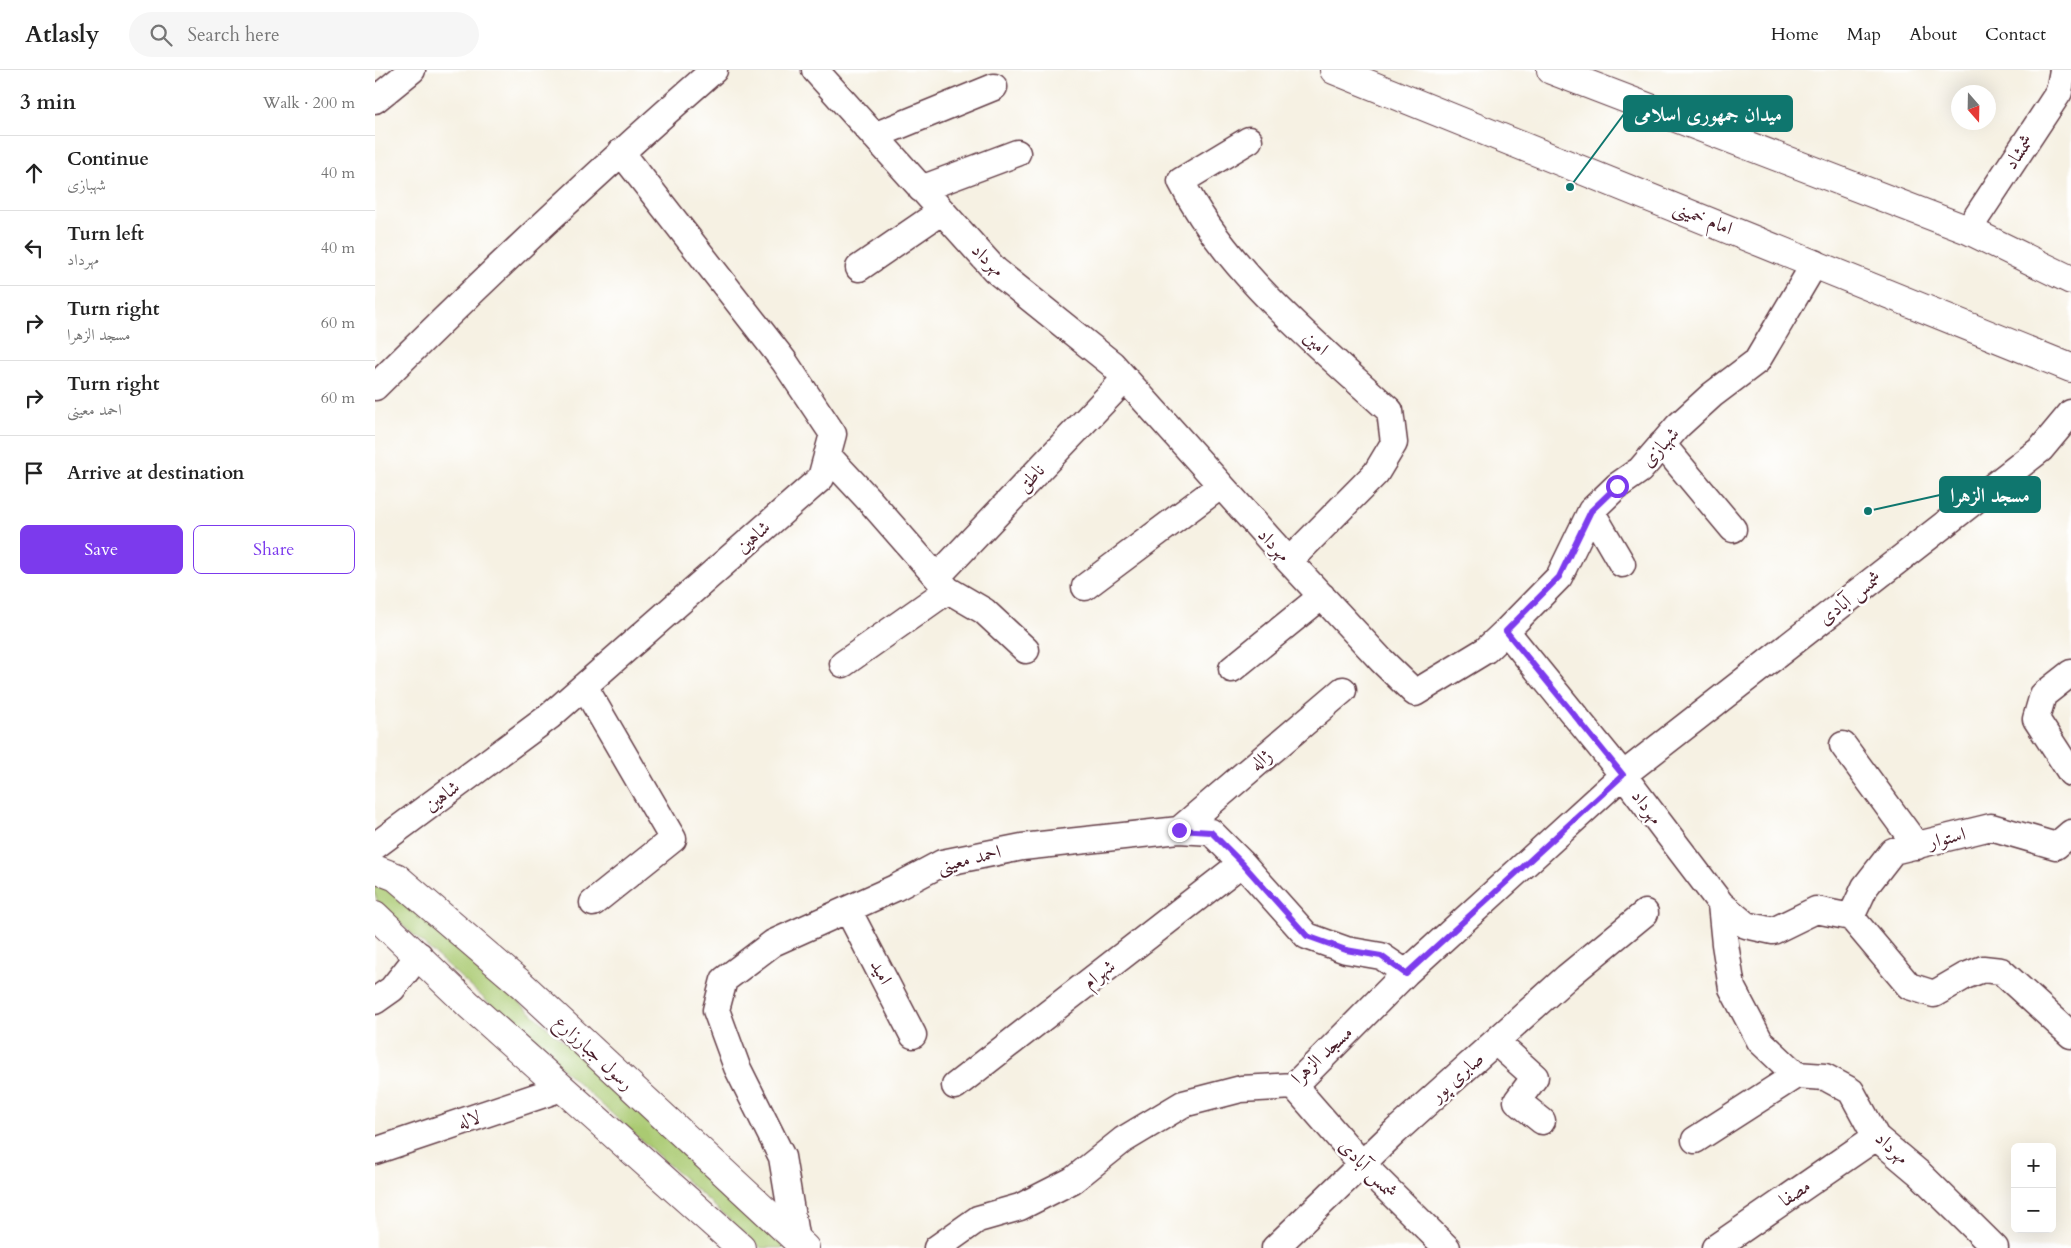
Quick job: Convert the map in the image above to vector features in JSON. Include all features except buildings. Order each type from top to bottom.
[{"type":"main road","name":"امام خمینی","points":[[1334,70],[2071,368]]},
{"type":"main road","points":[[1551,70],[1967,230],[2071,280]]},
{"type":"main road","name":"رسول جبارزارع","points":[[375,869],[396,877],[521,984],[801,1244]]},
{"type":"main road","points":[[375,915],[419,955],[469,1005],[741,1248]]},
{"type":"street","points":[[375,100],[411,70]]},
{"type":"street","points":[[375,387],[474,289],[621,152],[714,70]]},
{"type":"street","name":"مهرداد","points":[[815,70],[995,270],[1112,364],[1289,561],[1381,660],[1415,692],[1486,650],[1506,631],[1623,775],[1721,904],[1746,925],[1773,931],[1816,910],[1851,917]]},
{"type":"street","name":"شمشاد","points":[[1967,230],[2059,92],[2063,70]]},
{"type":"street","points":[[874,136],[994,87]]},
{"type":"street","name":"امین","points":[[1249,140],[1181,181],[1195,210],[1227,251],[1283,313],[1390,411],[1394,443],[1376,473],[1289,561]]},
{"type":"street","name":"شاهین","points":[[375,846],[550,716],[821,478],[833,434],[784,362],[621,152]]},
{"type":"street","points":[[921,188],[1017,153]]},
{"type":"street","points":[[859,268],[942,211]]},
{"type":"street","name":"شهبازی","points":[[1506,631],[1559,577],[1591,511],[1617,486],[1640,470],[1677,426],[1712,395],[1757,361],[1815,264]]},
{"type":"street","name":"ناطق","points":[[843,664],[942,584],[1125,378]]},
{"type":"street","name":"شمس آبادی","points":[[1623,775],[2041,449],[2071,413]]},
{"type":"street","points":[[1662,444],[1733,529]]},
{"type":"street","points":[[827,455],[871,502],[942,584],[984,611],[1026,650]]},
{"type":"street","points":[[1085,588],[1220,486]]},
{"type":"street","points":[[1591,511],[1622,564]]},
{"type":"street","points":[[1232,668],[1322,596]]},
{"type":"street","points":[[2071,673],[2043,695],[2037,719],[2071,773]]},
{"type":"street","points":[[584,686],[673,839],[593,903]]},
{"type":"street","name":"ژاله","points":[[1179,830],[1343,690]]},
{"type":"street","points":[[1843,745],[1917,846]]},
{"type":"street","name":"مسجد الزهرا","points":[[937,1248],[978,1219],[1020,1207],[1073,1180],[1123,1140],[1183,1104],[1241,1089],[1294,1086],[1406,974],[1623,775]]},
{"type":"street","name":"استوار","points":[[1851,917],[1865,887],[1893,851],[1991,827],[2056,846],[2071,833]]},
{"type":"street","name":"احمد معینی","points":[[801,1244],[782,1157],[737,1067],[716,1010],[724,980],[773,943],[848,910],[942,863],[1022,847],[1179,830],[1211,832],[1242,863],[1307,936],[1346,950],[1381,956],[1406,974]]},
{"type":"street","name":"شهرام","points":[[955,1086],[1242,863]]},
{"type":"street","name":"مهرداد","points":[[1721,904],[1732,988],[1760,1041],[1796,1075],[1825,1077],[1851,1091],[1875,1137],[1920,1174],[1995,1248]]},
{"type":"street","name":"امید","points":[[848,910],[913,1035]]},
{"type":"street","name":"صابری پور","points":[[1275,1248],[1362,1164],[1495,1042],[1567,977],[1645,913]]},
{"type":"street","points":[[1851,917],[1909,986],[1934,994],[1965,976],[1983,969],[2001,971],[2071,1036]]},
{"type":"street","points":[[375,1001],[392,989],[419,955]]},
{"type":"street","points":[[1495,1042],[1535,1077],[1517,1101],[1542,1122]]},
{"type":"street","points":[[1695,1140],[1796,1075]]},
{"type":"street","name":"شمس آبادی","points":[[1294,1086],[1362,1164],[1447,1248]]},
{"type":"street","name":"لاله","points":[[375,1151],[562,1088]]},
{"type":"street","name":"مصفا","points":[[1715,1248],[1875,1137]]},
{"type":"green space","points":[[375,880],[392,887],[792,1248],[761,1248],[378,903],[375,894]]},
{"type":"place","name":"میدان جمهوری اسلامی","points":[[1570,187]]},
{"type":"place","name":"مسجد الزهرا","points":[[1868,511]]},
{"type":"route","points":[[1179,830],[1211,832],[1242,863],[1307,936],[1346,950],[1381,956],[1406,974],[1623,775],[1506,631],[1521,618],[1559,577],[1591,511],[1617,486]]}]
